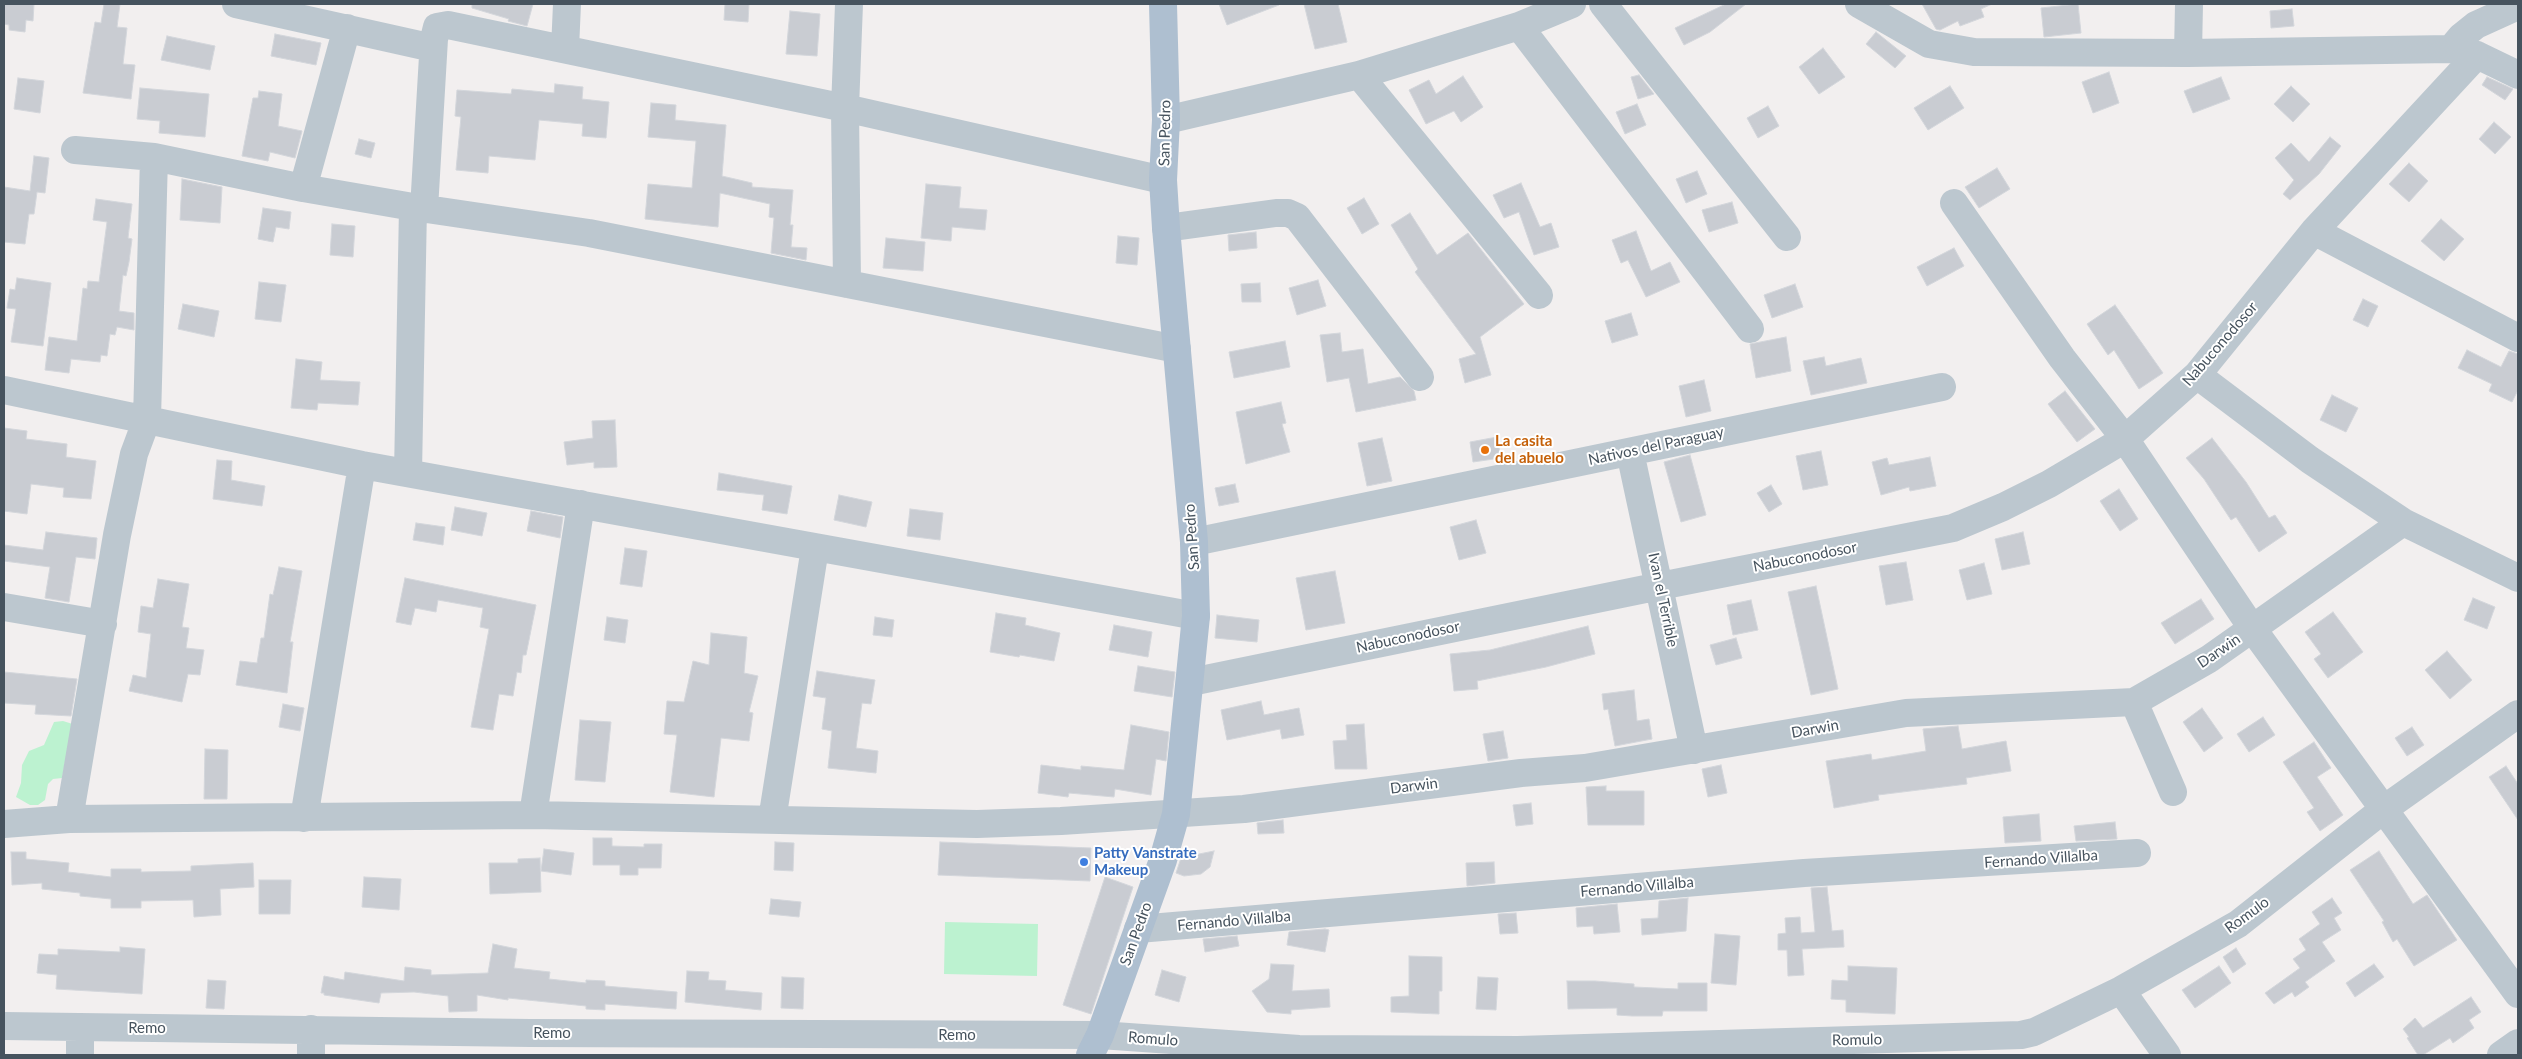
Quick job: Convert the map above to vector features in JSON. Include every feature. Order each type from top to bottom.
[{"type":"main road","name":"San Pedro","points":[[1095,1045],[1163,860],[1176,814],[1191,682],[1196,616],[1194,542],[1163,180],[1166,120],[1163,4]]},
{"type":"street","points":[[236,4],[433,48]]},
{"type":"street","points":[[565,49],[567,4]]},
{"type":"street","points":[[847,284],[845,108],[849,4]]},
{"type":"street","points":[[1166,120],[1359,75],[1519,26],[1572,4]]},
{"type":"street","points":[[1603,4],[1788,237]]},
{"type":"street","points":[[1859,4],[1930,44],[1974,52],[2464,52],[2518,75]]},
{"type":"street","points":[[2188,53],[2189,4]]},
{"type":"street","name":"Nabuconodosor","points":[[1191,682],[1953,528],[2003,508],[2049,484],[2125,439],[2197,375],[2314,231],[2464,52],[2461,37],[2476,25],[2518,6]]},
{"type":"street","points":[[408,473],[418,208],[433,48],[438,27],[448,25],[845,108],[1163,180]]},
{"type":"street","points":[[1519,26],[1750,329]]},
{"type":"street","points":[[303,188],[347,28]]},
{"type":"street","points":[[1359,75],[1539,295]]},
{"type":"street","points":[[74,150],[154,157],[303,188],[418,208],[589,233],[1177,349]]},
{"type":"street","points":[[70,819],[117,535],[134,454],[147,419],[154,157]]},
{"type":"street","points":[[1954,203],[2062,358],[2125,439],[2252,628],[2518,994]]},
{"type":"street","points":[[1166,228],[1276,213],[1288,213],[1297,217],[1420,377]]},
{"type":"street","points":[[2314,231],[2518,338]]},
{"type":"street","points":[[2197,375],[2310,460],[2402,522],[2518,578]]},
{"type":"street","name":"Nativos del Paraguay","points":[[1194,542],[1942,387]]},
{"type":"street","points":[[4,390],[362,465],[1196,616]]},
{"type":"street","name":"Ivan el Terrible","points":[[1630,452],[1694,750]]},
{"type":"street","points":[[304,818],[362,465]]},
{"type":"street","points":[[533,815],[581,504]]},
{"type":"street","name":"Darwin","points":[[4,824],[70,819],[533,815],[977,824],[1061,822],[1244,808],[1521,773],[1585,768],[1906,713],[2134,702],[2210,659],[2402,522]]},
{"type":"street","points":[[772,820],[816,548]]},
{"type":"street","points":[[4,607],[103,624]]},
{"type":"street","points":[[2134,702],[2173,792]]},
{"type":"street","name":"Romulo","points":[[1095,1045],[1299,1052],[1518,1053],[1985,1046],[2034,1032],[2121,990],[2238,924],[2384,809],[2518,714]]},
{"type":"street","name":"Fernando Villalba","points":[[1138,929],[1804,873],[2138,853]]},
{"type":"street","points":[[2121,990],[2167,1055]]},
{"type":"street","name":"Remo","points":[[4,1026],[80,1027],[311,1042],[1095,1045]]},
{"type":"street","points":[[80,1027],[80,1055]]},
{"type":"street","points":[[2500,1055],[2518,1043]]},
{"type":"green space","points":[[63,721],[79,726],[65,762],[62,778],[53,779],[48,784],[45,800],[38,805],[30,805],[16,797],[21,783],[22,765],[29,751],[44,745],[54,722]]},
{"type":"green space","points":[[945,922],[1038,924],[1037,976],[944,974]]},
{"type":"building","points":[[4,4],[34,4],[33,21],[26,20],[25,32],[9,30],[9,25],[4,24]]},
{"type":"building","points":[[104,4],[120,4],[117,27],[127,28],[123,64],[135,65],[131,99],[83,93],[95,22],[101,23]]},
{"type":"building","points":[[472,4],[533,4],[527,26],[472,8]]},
{"type":"building","points":[[725,4],[749,4],[748,22],[724,20]]},
{"type":"building","points":[[1219,4],[1279,4],[1279,5],[1227,25]]},
{"type":"building","points":[[1304,4],[1338,4],[1347,42],[1315,49]]},
{"type":"building","points":[[1726,4],[1746,4],[1710,32],[1684,45],[1675,28]]},
{"type":"building","points":[[1922,4],[1992,4],[1981,9],[1984,17],[1960,26],[1958,21],[1940,30],[1936,29]]},
{"type":"building","points":[[2078,4],[2081,33],[2044,37],[2041,8]]},
{"type":"building","points":[[2292,9],[2294,26],[2271,28],[2270,11]]},
{"type":"building","points":[[790,11],[820,14],[817,56],[786,54]]},
{"type":"building","points":[[1876,32],[1906,56],[1895,68],[1866,44]]},
{"type":"building","points":[[275,34],[321,43],[316,65],[271,56]]},
{"type":"building","points":[[167,36],[215,46],[210,70],[161,60]]},
{"type":"building","points":[[1823,48],[1845,77],[1819,94],[1799,67]]},
{"type":"building","points":[[2109,72],[2119,103],[2093,113],[2082,82]]},
{"type":"building","points":[[1639,75],[1654,94],[1638,99],[1631,77]]},
{"type":"building","points":[[1463,76],[1483,107],[1461,122],[1454,111],[1426,124],[1409,90],[1429,80],[1436,94]]},
{"type":"building","points":[[2221,77],[2230,99],[2193,113],[2184,91]]},
{"type":"building","points":[[2487,77],[2513,89],[2505,100],[2482,85]]},
{"type":"building","points":[[18,78],[44,81],[40,113],[14,109]]},
{"type":"building","points":[[555,84],[583,87],[582,99],[609,102],[606,138],[582,136],[583,124],[539,120],[535,160],[489,156],[488,173],[456,170],[461,117],[455,116],[457,90],[511,94],[512,89],[554,93]]},
{"type":"building","points":[[1950,86],[1964,108],[1928,130],[1914,108]]},
{"type":"building","points":[[2291,86],[2310,104],[2293,122],[2274,104]]},
{"type":"building","points":[[140,88],[209,94],[205,137],[159,133],[160,121],[137,119]]},
{"type":"building","points":[[259,91],[282,94],[278,126],[302,131],[295,158],[270,152],[268,161],[242,156],[253,98],[258,98]]},
{"type":"building","points":[[651,103],[676,105],[675,120],[726,125],[722,176],[752,183],[752,187],[793,190],[790,225],[793,225],[791,247],[807,248],[806,260],[771,253],[774,218],[769,217],[770,204],[720,193],[718,227],[645,219],[648,184],[692,188],[696,141],[648,137]]},
{"type":"building","points":[[1637,104],[1646,125],[1625,134],[1616,112]]},
{"type":"building","points":[[1768,106],[1779,126],[1758,138],[1747,118]]},
{"type":"building","points":[[2494,122],[2511,137],[2495,154],[2479,139]]},
{"type":"building","points":[[2330,137],[2341,146],[2319,174],[2290,200],[2283,194],[2294,180],[2275,158],[2291,143],[2309,162]]},
{"type":"building","points":[[359,139],[375,143],[371,158],[355,154]]},
{"type":"building","points":[[34,156],[49,158],[45,193],[37,192],[34,214],[29,214],[25,244],[4,242],[4,187],[30,191]]},
{"type":"building","points":[[2409,163],[2428,181],[2409,202],[2389,184]]},
{"type":"building","points":[[1997,168],[2010,189],[1979,208],[1965,187]]},
{"type":"building","points":[[1697,171],[1707,194],[1686,203],[1676,179]]},
{"type":"building","points":[[182,179],[222,187],[220,223],[180,220]]},
{"type":"building","points":[[1521,183],[1540,227],[1551,223],[1559,247],[1534,255],[1519,212],[1504,218],[1493,195]]},
{"type":"building","points":[[926,184],[961,187],[959,208],[987,210],[985,230],[952,227],[951,241],[921,238]]},
{"type":"building","points":[[1364,198],[1379,224],[1362,234],[1347,208]]},
{"type":"building","points":[[96,199],[132,204],[128,238],[132,239],[126,276],[123,275],[119,311],[134,313],[134,330],[117,327],[115,335],[110,334],[107,356],[101,355],[100,362],[71,359],[69,373],[45,370],[49,337],[77,341],[83,288],[87,289],[88,281],[99,282],[107,222],[93,220]]},
{"type":"building","points":[[1732,202],[1738,223],[1709,232],[1702,210]]},
{"type":"building","points":[[263,208],[291,212],[289,229],[276,227],[273,242],[258,239]]},
{"type":"building","points":[[1410,213],[1437,255],[1468,233],[1524,304],[1480,337],[1491,375],[1465,383],[1459,359],[1476,354],[1415,272],[1418,269],[1391,225]]},
{"type":"building","points":[[2441,219],[2464,239],[2444,261],[2421,241]]},
{"type":"building","points":[[332,224],[355,226],[353,257],[330,255]]},
{"type":"building","points":[[1636,231],[1651,271],[1670,262],[1680,282],[1646,297],[1628,260],[1621,263],[1612,240]]},
{"type":"building","points":[[1256,232],[1257,248],[1229,251],[1228,235]]},
{"type":"building","points":[[1118,236],[1139,238],[1137,265],[1116,263]]},
{"type":"building","points":[[886,238],[925,242],[923,271],[883,268]]},
{"type":"building","points":[[1954,248],[1964,266],[1927,286],[1917,267]]},
{"type":"building","points":[[17,278],[51,283],[43,346],[11,342],[16,309],[7,308],[10,289],[15,290]]},
{"type":"building","points":[[1318,280],[1326,306],[1297,315],[1289,288]]},
{"type":"building","points":[[259,282],[286,285],[281,322],[255,319]]},
{"type":"building","points":[[1260,283],[1261,302],[1242,302],[1241,284]]},
{"type":"building","points":[[1795,284],[1803,307],[1772,318],[1764,295]]},
{"type":"building","points":[[2363,299],[2378,306],[2368,327],[2353,320]]},
{"type":"building","points":[[183,304],[219,311],[214,337],[178,329]]},
{"type":"building","points":[[2115,305],[2163,373],[2139,389],[2114,350],[2108,355],[2087,324]]},
{"type":"building","points":[[1631,313],[1638,335],[1612,343],[1605,321]]},
{"type":"building","points":[[1340,333],[1342,352],[1363,349],[1368,384],[1400,377],[1414,391],[1416,400],[1356,412],[1349,378],[1327,382],[1320,335]]},
{"type":"building","points":[[1786,337],[1791,371],[1756,378],[1750,344]]},
{"type":"building","points":[[1285,341],[1290,367],[1234,378],[1229,352]]},
{"type":"building","points":[[2467,350],[2501,367],[2509,351],[2518,354],[2518,390],[2512,402],[2489,391],[2492,384],[2458,368]]},
{"type":"building","points":[[1824,357],[1826,366],[1861,358],[1867,383],[1811,395],[1803,361]]},
{"type":"building","points":[[296,359],[322,362],[320,380],[360,382],[358,405],[318,403],[317,410],[291,408]]},
{"type":"building","points":[[1704,380],[1711,411],[1686,417],[1679,386]]},
{"type":"building","points":[[2065,391],[2095,429],[2077,442],[2048,404]]},
{"type":"building","points":[[2332,395],[2358,408],[2346,432],[2320,420]]},
{"type":"building","points":[[1281,402],[1286,423],[1282,424],[1290,452],[1246,464],[1236,412]]},
{"type":"building","points":[[615,420],[617,467],[594,468],[594,462],[567,465],[564,442],[593,438],[592,421]]},
{"type":"building","points":[[4,428],[27,431],[26,439],[67,444],[66,457],[96,461],[91,499],[63,497],[64,488],[31,484],[27,514],[4,511]]},
{"type":"building","name":"La casita del abuelo","points":[[1497,437],[1501,458],[1473,462],[1470,442]]},
{"type":"building","points":[[1382,438],[1392,481],[1367,486],[1358,443]]},
{"type":"building","points":[[2212,438],[2246,482],[2269,518],[2275,515],[2287,533],[2259,552],[2236,517],[2231,520],[2204,479],[2186,458]]},
{"type":"building","points":[[1821,451],[1828,485],[1803,490],[1796,456]]},
{"type":"building","points":[[1690,455],[1706,515],[1681,522],[1664,462]]},
{"type":"building","points":[[1930,457],[1936,486],[1910,491],[1909,487],[1881,495],[1872,462],[1887,458],[1889,465]]},
{"type":"building","points":[[217,460],[232,461],[231,480],[265,486],[262,506],[213,499]]},
{"type":"building","points":[[719,473],[792,486],[787,514],[762,510],[764,495],[717,490]]},
{"type":"building","points":[[1235,484],[1239,502],[1219,506],[1215,488]]},
{"type":"building","points":[[1771,485],[1782,504],[1769,512],[1757,493]]},
{"type":"building","points":[[2119,489],[2138,519],[2120,531],[2100,501]]},
{"type":"building","points":[[839,495],[872,502],[866,527],[834,520]]},
{"type":"building","points":[[455,507],[487,513],[482,536],[451,530]]},
{"type":"building","points":[[910,509],[943,513],[940,540],[907,536]]},
{"type":"building","points":[[531,511],[563,517],[560,538],[527,531]]},
{"type":"building","points":[[1476,520],[1486,553],[1459,560],[1450,527]]},
{"type":"building","points":[[416,523],[445,527],[443,545],[413,540]]},
{"type":"building","points":[[46,532],[97,538],[95,559],[76,557],[69,602],[45,598],[50,567],[4,561],[4,545],[43,550]]},
{"type":"building","points":[[2023,532],[2030,564],[2002,570],[1995,539]]},
{"type":"building","points":[[625,548],[647,551],[642,587],[620,584]]},
{"type":"building","points":[[1906,562],[1913,600],[1886,605],[1879,566]]},
{"type":"building","points":[[1984,563],[1992,594],[1967,600],[1959,570]]},
{"type":"building","points":[[279,567],[302,571],[290,642],[293,642],[287,693],[236,685],[240,661],[257,663],[261,638],[264,638],[270,594],[273,595]]},
{"type":"building","points":[[1335,571],[1345,623],[1306,630],[1296,578]]},
{"type":"building","points":[[405,578],[536,605],[526,655],[523,655],[521,673],[517,672],[513,696],[499,694],[493,730],[471,727],[489,629],[480,627],[483,608],[438,600],[436,612],[415,608],[411,625],[396,622]]},
{"type":"building","points":[[158,579],[189,584],[182,627],[189,628],[186,648],[204,650],[200,675],[188,674],[182,702],[129,691],[133,675],[146,678],[151,634],[138,632],[141,606],[153,608]]},
{"type":"building","points":[[1816,586],[1838,689],[1811,695],[1788,592]]},
{"type":"building","points":[[2473,598],[2495,607],[2487,629],[2464,620]]},
{"type":"building","points":[[2201,599],[2214,619],[2175,644],[2161,623]]},
{"type":"building","points":[[1751,600],[1758,630],[1733,635],[1727,605]]},
{"type":"building","points":[[2333,612],[2363,652],[2328,678],[2314,659],[2321,654],[2305,632]]},
{"type":"building","points":[[996,613],[1026,618],[1025,625],[1060,633],[1054,661],[990,652]]},
{"type":"building","points":[[1217,615],[1259,620],[1257,642],[1215,638]]},
{"type":"building","points":[[607,617],[628,620],[625,643],[604,640]]},
{"type":"building","points":[[875,617],[894,620],[892,637],[873,635]]},
{"type":"building","points":[[1114,625],[1152,632],[1148,657],[1109,650]]},
{"type":"building","points":[[1588,626],[1595,654],[1546,667],[1477,681],[1478,689],[1454,691],[1450,654],[1490,650]]},
{"type":"building","points":[[711,633],[747,637],[744,673],[758,676],[749,712],[753,713],[749,741],[721,738],[714,797],[670,792],[677,735],[664,734],[667,701],[684,702],[693,661],[709,665]]},
{"type":"building","points":[[1736,638],[1742,658],[1716,665],[1710,645]]},
{"type":"building","points":[[2447,651],[2472,680],[2450,699],[2425,670]]},
{"type":"building","points":[[1138,666],[1175,672],[1172,697],[1134,691]]},
{"type":"building","points":[[817,671],[875,680],[871,704],[862,703],[856,748],[878,751],[876,773],[828,768],[832,731],[822,729],[826,698],[813,696]]},
{"type":"building","points":[[4,672],[77,679],[71,716],[35,714],[36,705],[4,703]]},
{"type":"building","points":[[1634,690],[1637,721],[1649,719],[1652,739],[1615,746],[1608,709],[1604,710],[1602,694]]},
{"type":"building","points":[[1261,701],[1264,715],[1299,708],[1304,735],[1282,739],[1280,729],[1227,740],[1221,710]]},
{"type":"building","points":[[283,704],[304,708],[300,731],[279,727]]},
{"type":"building","points":[[2202,708],[2223,738],[2204,752],[2183,722]]},
{"type":"building","points":[[2263,717],[2275,735],[2249,752],[2237,734]]},
{"type":"building","points":[[580,720],[611,722],[605,782],[575,780]]},
{"type":"building","points":[[1364,724],[1367,769],[1335,769],[1333,741],[1347,740],[1346,725]]},
{"type":"building","points":[[1131,725],[1169,732],[1166,761],[1156,759],[1151,795],[1115,789],[1114,797],[1069,793],[1068,797],[1038,793],[1041,765],[1081,770],[1081,766],[1124,770]]},
{"type":"building","points":[[1958,726],[1962,749],[2006,741],[2011,771],[1966,778],[1967,784],[1878,795],[1879,800],[1834,808],[1826,761],[1871,754],[1872,760],[1926,751],[1923,729]]},
{"type":"building","points":[[2412,727],[2424,745],[2407,756],[2395,738]]},
{"type":"building","points":[[1503,731],[1508,758],[1488,761],[1483,734]]},
{"type":"building","points":[[2314,742],[2331,768],[2317,777],[2343,815],[2320,831],[2307,812],[2314,808],[2283,762]]},
{"type":"building","points":[[205,749],[228,750],[227,799],[204,799]]},
{"type":"building","points":[[1721,765],[1727,793],[1708,797],[1702,769]]},
{"type":"building","points":[[2506,766],[2518,784],[2518,820],[2489,777]]},
{"type":"building","points":[[1606,786],[1606,791],[1644,791],[1644,825],[1588,825],[1586,787]]},
{"type":"building","points":[[1531,803],[1533,824],[1516,826],[1513,805]]},
{"type":"building","points":[[2039,814],[2041,841],[2005,843],[2003,817]]},
{"type":"building","points":[[1283,820],[1284,833],[1258,834],[1257,823]]},
{"type":"building","points":[[2115,822],[2117,839],[2076,841],[2074,826]]},
{"type":"building","points":[[593,838],[612,838],[612,846],[644,847],[644,844],[662,844],[661,868],[638,868],[638,875],[620,875],[620,865],[593,865]]},
{"type":"building","points":[[775,842],[794,843],[793,871],[774,870]]},
{"type":"building","points":[[940,842],[1091,848],[1090,881],[938,875]]},
{"type":"building","points":[[544,849],[574,853],[571,875],[541,871]]},
{"type":"building","points":[[1214,851],[1210,867],[1201,874],[1184,876],[1176,873],[1183,852],[1194,855]]},
{"type":"building","points":[[2379,851],[2413,904],[2427,895],[2457,940],[2414,966],[2397,939],[2393,942],[2382,922],[2384,921],[2350,870]]},
{"type":"building","points":[[11,852],[26,852],[26,859],[69,863],[68,872],[111,877],[111,869],[141,869],[141,872],[191,871],[191,866],[253,863],[254,887],[220,889],[221,915],[194,917],[193,900],[141,901],[141,908],[111,908],[111,899],[42,889],[42,883],[12,885]]},
{"type":"building","points":[[540,858],[541,892],[490,894],[489,863],[518,863],[518,859]]},
{"type":"building","points":[[1494,862],[1495,883],[1467,886],[1466,863]]},
{"type":"building","points":[[364,877],[401,879],[399,910],[362,907]]},
{"type":"building","points":[[1105,877],[1133,887],[1091,1014],[1063,1005]]},
{"type":"building","points":[[259,880],[291,880],[290,914],[259,914]]},
{"type":"building","points":[[1827,887],[1832,931],[1843,930],[1844,947],[1802,949],[1804,975],[1788,976],[1787,950],[1778,950],[1778,934],[1786,933],[1785,918],[1800,917],[1801,933],[1815,932],[1811,888]]},
{"type":"building","points":[[1688,898],[1686,931],[1642,935],[1641,919],[1658,918],[1659,901]]},
{"type":"building","points":[[2332,898],[2342,913],[2334,918],[2341,930],[2322,942],[2335,961],[2305,982],[2309,987],[2295,997],[2292,992],[2274,1004],[2265,993],[2300,968],[2293,959],[2306,950],[2299,939],[2320,924],[2312,912]]},
{"type":"building","points":[[771,899],[801,902],[799,917],[769,914]]},
{"type":"building","points":[[1617,904],[1620,932],[1594,934],[1593,926],[1577,927],[1576,908]]},
{"type":"building","points":[[1516,913],[1518,933],[1500,934],[1498,914]]},
{"type":"building","points":[[1329,930],[1325,952],[1287,945],[1289,932]]},
{"type":"building","points":[[1715,934],[1740,936],[1736,985],[1711,983]]},
{"type":"building","points":[[1237,936],[1239,946],[1205,952],[1203,939]]},
{"type":"building","points":[[493,944],[517,949],[514,968],[550,972],[549,979],[586,983],[586,980],[605,981],[605,986],[677,992],[676,1009],[605,1004],[605,1010],[586,1009],[586,1006],[508,998],[508,1000],[477,995],[477,1011],[449,1012],[448,996],[414,992],[381,993],[379,1003],[321,993],[324,976],[344,980],[345,972],[404,981],[405,967],[431,970],[431,975],[488,973]]},
{"type":"building","points":[[120,947],[145,949],[142,994],[56,989],[57,975],[37,973],[39,954],[58,955],[58,949],[120,952]]},
{"type":"building","points":[[2236,948],[2246,964],[2233,973],[2223,957]]},
{"type":"building","points":[[1409,956],[1442,957],[1442,991],[1439,991],[1439,1014],[1391,1012],[1391,997],[1409,996]]},
{"type":"building","points":[[1271,964],[1294,965],[1292,991],[1329,989],[1330,1007],[1291,1010],[1291,1014],[1267,1012],[1252,991],[1269,979]]},
{"type":"building","points":[[2374,964],[2384,977],[2355,997],[2346,983]]},
{"type":"building","points":[[1848,966],[1897,968],[1895,1014],[1846,1012],[1846,1000],[1831,999],[1832,980],[1848,981]]},
{"type":"building","points":[[2219,966],[2231,983],[2195,1008],[2182,990]]},
{"type":"building","points":[[1162,970],[1186,977],[1179,1002],[1155,995]]},
{"type":"building","points":[[687,971],[709,972],[708,980],[726,981],[725,990],[762,993],[761,1010],[685,1002]]},
{"type":"building","points":[[782,977],[804,978],[803,1009],[781,1008]]},
{"type":"building","points":[[1478,977],[1498,978],[1496,1010],[1476,1009]]},
{"type":"building","points":[[208,980],[226,981],[224,1009],[206,1008]]},
{"type":"building","points":[[1567,981],[1595,981],[1634,984],[1634,987],[1678,989],[1678,983],[1707,983],[1707,1011],[1663,1011],[1662,1016],[1632,1016],[1617,1015],[1617,1008],[1568,1009]]},
{"type":"building","points":[[2471,997],[2481,1012],[2469,1020],[2474,1028],[2453,1043],[2450,1038],[2423,1055],[2418,1055],[2403,1029],[2415,1018],[2423,1028]]},
{"type":"place","name":"La casita del abuelo","points":[[1485,450]]},
{"type":"place","name":"Patty Vanstrate Makeup","points":[[1084,862]]}]
